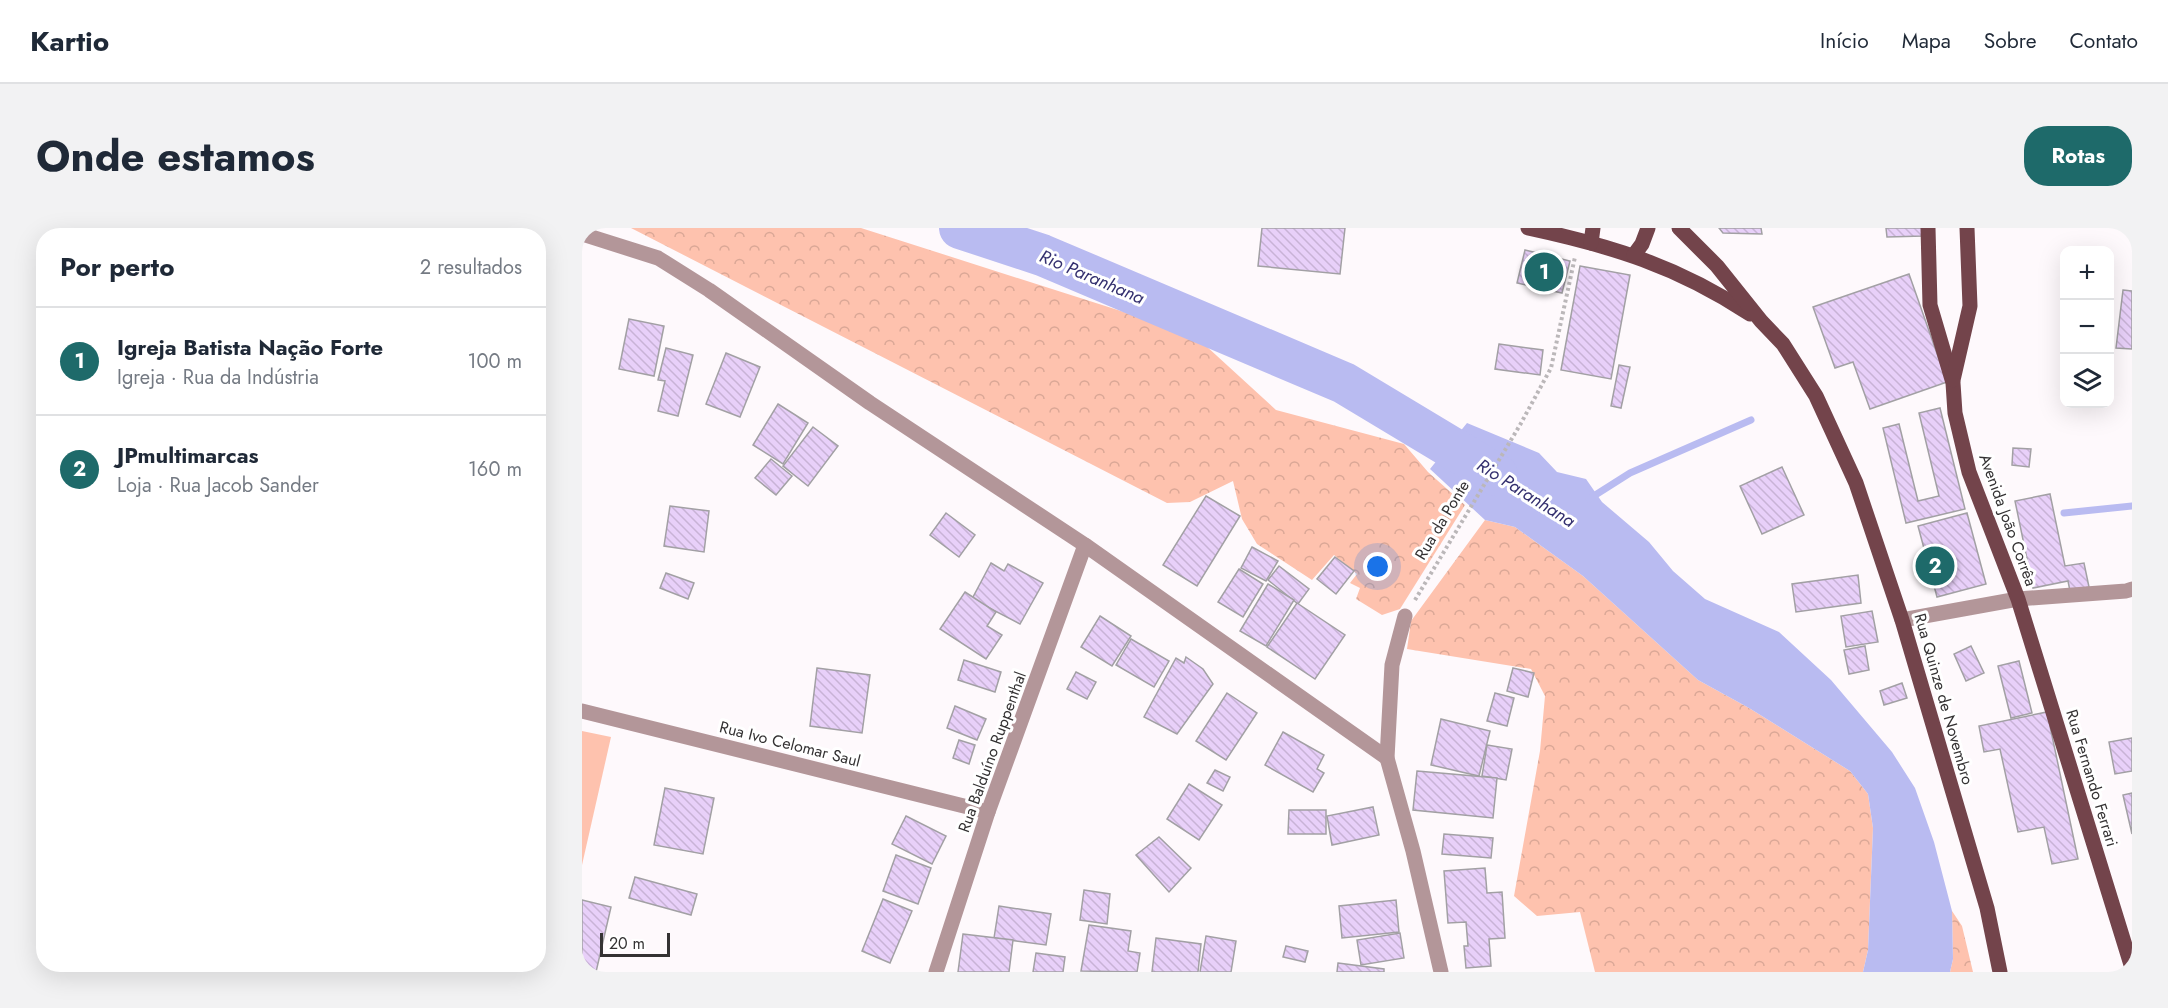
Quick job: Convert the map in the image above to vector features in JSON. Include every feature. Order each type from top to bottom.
[{"type":"main road","name":"Rua Quinze de Novembro","points":[[1528,228],[1588,237],[1634,255],[1691,279],[1761,321]]},
{"type":"main road","points":[[1634,255],[1642,244],[1648,228]]},
{"type":"main road","name":"Rua Quinze de Novembro","points":[[1679,228],[1717,266],[1761,321],[1783,344],[1816,396],[1856,483],[1902,620],[1987,908],[2000,972]]},
{"type":"main road","name":"Avenida João Corrêa","points":[[1928,228],[1930,305],[1953,382],[1955,412],[1969,472],[2018,599]]},
{"type":"main road","name":"Avenida João Corrêa","points":[[1953,382],[1970,306],[1967,228]]},
{"type":"main road","name":"Rua Fernando Ferrari","points":[[2018,599],[2132,968]]},
{"type":"street","points":[[582,234],[658,258],[692,279],[870,403],[1085,545],[1387,758]]},
{"type":"street","name":"Rua Balduíno Ruppenthal","points":[[936,972],[988,812],[1085,545]]},
{"type":"street","points":[[1902,620],[2018,599],[2132,589]]},
{"type":"street","points":[[1405,616],[1392,665],[1387,758],[1413,851],[1441,972]]},
{"type":"street","name":"Rua Ivo Celomar Saul","points":[[582,711],[988,812]]},
{"type":"path","name":"Rua da Ponte","points":[[1405,616],[1520,425],[1551,368],[1588,237]]},
{"type":"green space","points":[[631,228],[861,228],[1193,334],[1276,410],[1404,444],[1428,472],[1465,505],[1400,609],[1382,615],[1356,599],[1360,588],[1350,583],[1357,574],[1334,555],[1312,580],[1257,544],[1242,519],[1233,481],[1190,502],[1167,503]]},
{"type":"green space","points":[[1485,520],[1515,527],[1583,576],[1698,680],[1749,708],[1850,771],[1868,794],[1873,828],[1868,950],[1863,972],[1595,972],[1580,912],[1537,916],[1514,896],[1540,751],[1545,696],[1531,669],[1407,649],[1411,621]]},
{"type":"green space","points":[[582,731],[611,737],[582,865]]},
{"type":"green space","points":[[1952,911],[1962,926],[1973,972],[1950,972],[1953,959]]},
{"type":"water","points":[[1467,423],[1539,453],[1557,472],[1586,479],[1602,502],[1649,542],[1673,571],[1705,599],[1779,632],[1831,680],[1892,752],[1915,788],[1934,842],[1952,911],[1953,959],[1950,972],[1863,972],[1868,950],[1873,828],[1868,794],[1850,771],[1749,708],[1698,680],[1583,576],[1515,527],[1485,520],[1430,469]]},
{"type":"building","points":[[1262,228],[1345,228],[1340,274],[1258,266]]},
{"type":"building","points":[[1719,228],[1761,228],[1762,234],[1723,233]]},
{"type":"building","points":[[1886,228],[1923,228],[1923,236],[1887,237]]},
{"type":"building","points":[[1525,250],[1570,261],[1562,293],[1517,283]]},
{"type":"building","points":[[1580,266],[1630,275],[1611,379],[1561,370]]},
{"type":"building","points":[[1909,274],[1947,382],[1870,409],[1853,362],[1835,368],[1813,307]]},
{"type":"building","points":[[2123,290],[2132,291],[2132,349],[2116,348]]},
{"type":"building","points":[[629,319],[664,326],[654,376],[619,369]]},
{"type":"building","points":[[1499,344],[1543,350],[1540,375],[1495,369]]},
{"type":"building","points":[[666,348],[693,355],[678,416],[658,411],[665,381],[658,380]]},
{"type":"building","points":[[726,353],[760,367],[740,417],[706,404]]},
{"type":"building","points":[[1619,365],[1630,367],[1621,408],[1611,406]]},
{"type":"building","points":[[778,404],[808,423],[783,464],[753,445]]},
{"type":"building","points":[[1940,408],[1965,509],[1906,523],[1883,428],[1899,424],[1918,501],[1939,496],[1919,413]]},
{"type":"building","points":[[813,427],[838,446],[808,486],[783,466]]},
{"type":"building","points":[[2013,448],[2031,449],[2029,467],[2012,465]]},
{"type":"building","points":[[771,459],[792,476],[776,495],[755,478]]},
{"type":"building","points":[[1782,467],[1804,515],[1762,534],[1740,486]]},
{"type":"building","points":[[2050,494],[2065,566],[2084,563],[2089,587],[2070,591],[2068,581],[2033,588],[2015,501]]},
{"type":"building","points":[[1206,496],[1240,516],[1197,586],[1163,565]]},
{"type":"building","points":[[670,506],[709,511],[704,552],[664,546]]},
{"type":"building","points":[[946,513],[975,535],[959,557],[930,535]]},
{"type":"building","points":[[1967,513],[1986,584],[1937,597],[1918,526]]},
{"type":"building","points":[[1252,547],[1278,561],[1266,581],[1241,568]]},
{"type":"building","points":[[1335,557],[1354,571],[1336,594],[1317,579]]},
{"type":"building","points":[[991,563],[1004,571],[1008,564],[1043,583],[1020,624],[972,599]]},
{"type":"building","points":[[1279,566],[1309,589],[1298,604],[1268,580]]},
{"type":"building","points":[[1239,569],[1263,584],[1243,617],[1218,602]]},
{"type":"building","points":[[666,573],[694,583],[688,599],[660,588]]},
{"type":"building","points":[[1858,575],[1861,603],[1796,612],[1792,584]]},
{"type":"building","points":[[1268,584],[1294,600],[1266,646],[1240,631]]},
{"type":"building","points":[[965,592],[996,612],[987,626],[1002,635],[986,659],[940,629]]},
{"type":"building","points":[[1297,603],[1345,635],[1315,679],[1267,647]]},
{"type":"building","points":[[1872,611],[1878,642],[1846,647],[1841,616]]},
{"type":"building","points":[[1100,616],[1131,636],[1112,666],[1081,647]]},
{"type":"building","points":[[1131,639],[1169,661],[1154,687],[1116,665]]},
{"type":"building","points":[[1865,646],[1869,670],[1849,674],[1844,650]]},
{"type":"building","points":[[1971,646],[1984,673],[1966,681],[1954,654]]},
{"type":"building","points":[[1186,657],[1203,669],[1213,684],[1177,734],[1144,717],[1176,658],[1184,663]]},
{"type":"building","points":[[964,660],[1001,672],[995,692],[958,680]]},
{"type":"building","points":[[2019,661],[2032,713],[2011,718],[1998,666]]},
{"type":"building","points":[[817,668],[870,675],[862,733],[810,726]]},
{"type":"building","points":[[1513,668],[1534,673],[1528,697],[1507,691]]},
{"type":"building","points":[[1076,672],[1096,682],[1087,699],[1067,689]]},
{"type":"building","points":[[1902,683],[1907,698],[1884,705],[1880,691]]},
{"type":"building","points":[[1227,693],[1257,713],[1226,760],[1196,741]]},
{"type":"building","points":[[1495,693],[1514,698],[1507,726],[1487,721]]},
{"type":"building","points":[[955,706],[986,719],[977,740],[947,728]]},
{"type":"building","points":[[2047,712],[2078,859],[2052,864],[2044,827],[2018,832],[2000,749],[1984,752],[1979,726]]},
{"type":"building","points":[[1441,719],[1490,731],[1479,776],[1431,765]]},
{"type":"building","points":[[1283,732],[1324,755],[1317,769],[1324,773],[1313,792],[1265,765]]},
{"type":"building","points":[[2132,738],[2132,771],[2115,774],[2109,742]]},
{"type":"building","points":[[959,740],[975,745],[969,764],[953,758]]},
{"type":"building","points":[[1487,745],[1512,749],[1506,780],[1482,776]]},
{"type":"building","points":[[1215,770],[1230,777],[1223,791],[1207,783]]},
{"type":"building","points":[[1417,771],[1497,778],[1493,818],[1413,810]]},
{"type":"building","points":[[1189,784],[1222,805],[1199,840],[1167,819]]},
{"type":"building","points":[[665,788],[714,798],[703,854],[654,845]]},
{"type":"building","points":[[2132,793],[2132,834],[2123,795]]},
{"type":"building","points":[[1373,807],[1379,835],[1332,845],[1327,816]]},
{"type":"building","points":[[1289,810],[1326,810],[1326,834],[1288,834]]},
{"type":"building","points":[[906,816],[946,836],[932,864],[892,844]]},
{"type":"building","points":[[1444,834],[1493,838],[1491,858],[1442,854]]},
{"type":"building","points":[[1159,837],[1191,868],[1169,892],[1136,855]]},
{"type":"building","points":[[896,855],[931,868],[918,904],[883,891]]},
{"type":"building","points":[[1485,868],[1487,893],[1502,892],[1505,938],[1489,939],[1491,966],[1466,968],[1464,946],[1468,946],[1466,922],[1448,923],[1444,871]]},
{"type":"building","points":[[635,877],[697,894],[691,915],[629,898]]},
{"type":"building","points":[[1084,890],[1110,894],[1107,924],[1080,920]]},
{"type":"building","points":[[883,899],[912,911],[890,963],[862,951]]},
{"type":"building","points":[[582,900],[611,907],[596,972],[582,972]]},
{"type":"building","points":[[1396,900],[1399,932],[1342,938],[1339,906]]},
{"type":"building","points":[[999,906],[1051,914],[1046,945],[994,938]]},
{"type":"building","points":[[1089,925],[1131,931],[1128,951],[1140,953],[1137,972],[1081,971]]},
{"type":"building","points":[[1400,933],[1404,958],[1361,965],[1357,940]]},
{"type":"building","points":[[963,934],[1013,940],[1009,972],[958,972]]},
{"type":"building","points":[[1206,936],[1236,941],[1231,972],[1200,972]]},
{"type":"building","points":[[1156,938],[1201,944],[1198,972],[1152,972]]},
{"type":"building","points":[[1286,946],[1308,951],[1305,962],[1283,957]]},
{"type":"building","points":[[1036,953],[1065,957],[1063,972],[1033,972]]},
{"type":"building","points":[[1338,963],[1384,969],[1384,972],[1337,972]]},
{"type":"waterway","name":"Rio Paranhana","points":[[960,228],[1042,255],[1344,383],[1497,475]]},
{"type":"waterway","points":[[1589,499],[1630,473],[1751,420]]},
{"type":"waterway","points":[[2064,513],[2132,506]]},
{"type":"place","name":"Igreja Batista Nação Forte","points":[[1544,272]]},
{"type":"place","name":"JPmultimarcas","points":[[1935,566]]}]
